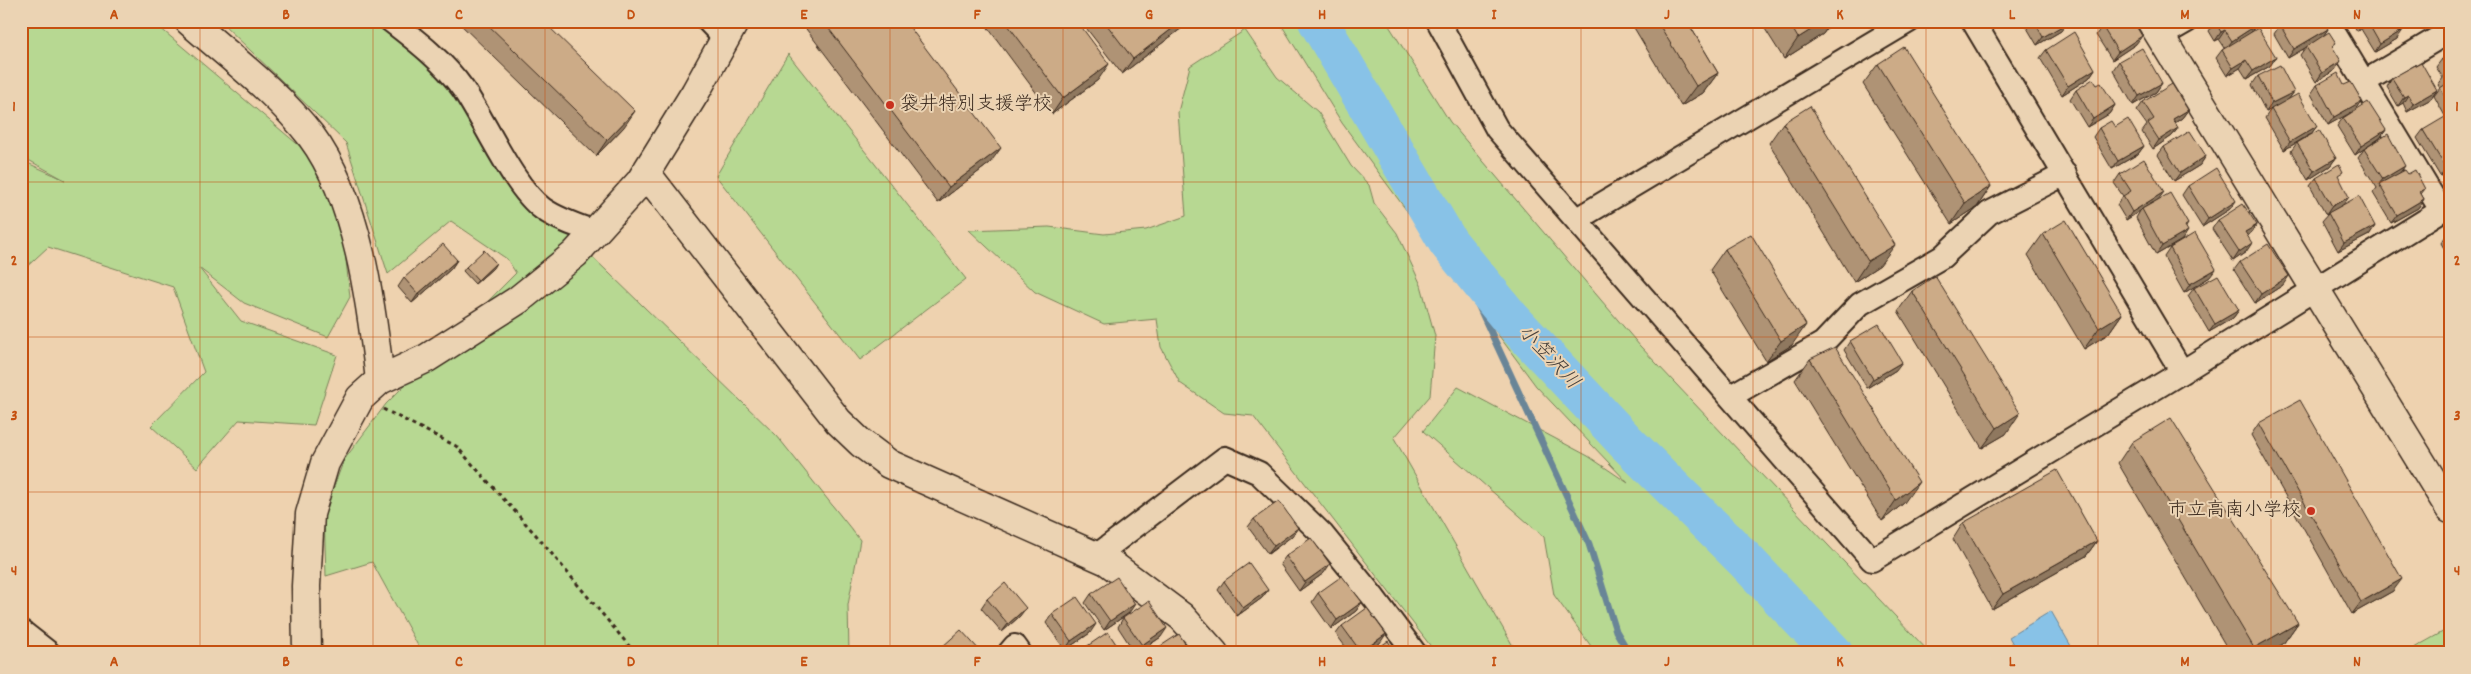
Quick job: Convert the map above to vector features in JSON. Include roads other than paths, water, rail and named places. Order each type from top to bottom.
[{"type":"street","points":[[189,21],[278,99],[311,137],[333,174],[350,218],[368,298],[380,380]]},
{"type":"street","points":[[391,21],[423,46],[462,88],[519,183],[542,208],[575,226],[595,232]]},
{"type":"street","points":[[1438,21],[1497,129],[1872,560],[2182,372],[2446,208],[2364,82],[2327,21]]},
{"type":"street","points":[[1577,219],[1909,21]]},
{"type":"street","points":[[1973,21],[2182,372]]},
{"type":"street","points":[[2187,21],[2156,29],[2450,509]]},
{"type":"street","points":[[307,653],[306,586],[310,514],[325,463],[360,398],[380,380],[428,358],[518,300],[575,254],[646,173],[723,27]]},
{"type":"street","points":[[2364,82],[2450,31]]},
{"type":"street","points":[[646,173],[838,421],[860,443],[889,464],[1107,561],[1182,617],[1214,653]]},
{"type":"street","points":[[1731,396],[1823,343],[1860,304],[1942,257],[1989,213],[2065,174]]},
{"type":"street","points":[[1096,556],[1225,458],[1259,473],[1322,534],[1374,598],[1415,653]]},
{"type":"street","points":[[21,631],[50,653]]},
{"type":"street","points":[[1009,653],[1015,646],[1020,653]]},
{"type":"water","points":[[2051,611],[2075,653],[2018,653],[2009,637]]},
{"type":"waterway","name":"小笠沢川","points":[[1318,21],[1448,242],[1510,318],[1625,441],[1745,560],[1833,653]]},
{"type":"waterway","points":[[1450,244],[1589,544],[1616,631],[1629,653]]},
{"type":"place","name":"袋井特別支援学校","points":[[890,105]]},
{"type":"place","name":"市立高南小学校","points":[[2311,511]]}]
